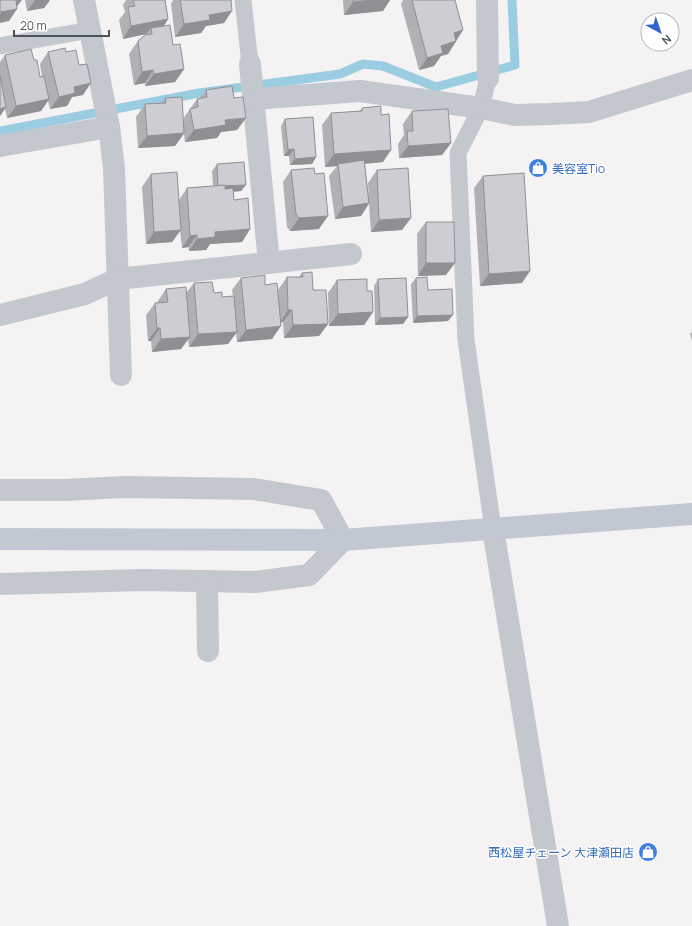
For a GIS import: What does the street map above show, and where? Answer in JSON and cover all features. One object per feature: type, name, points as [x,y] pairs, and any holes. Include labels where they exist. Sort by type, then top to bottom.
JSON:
[{"type":"street","points":[[84,0],[109,126],[114,168],[121,375]]},
{"type":"street","points":[[487,0],[488,78]]},
{"type":"street","points":[[250,64],[268,263]]},
{"type":"street","points":[[253,98],[360,91],[481,108],[515,115],[550,114],[589,112],[692,80]]},
{"type":"street","points":[[0,146],[109,126]]},
{"type":"street","points":[[0,315],[85,294],[117,280],[351,254]]},
{"type":"street","points":[[0,490],[65,490],[124,487],[254,489],[321,500],[343,540]]},
{"type":"street","points":[[0,539],[343,540],[692,514]]},
{"type":"street","points":[[494,529],[558,926]]},
{"type":"street","points":[[0,584],[143,580],[254,582],[309,575],[343,540]]},
{"type":"street","points":[[207,581],[208,651]]},
{"type":"lane","points":[[244,0],[250,64]]},
{"type":"lane","points":[[0,46],[90,30]]},
{"type":"lane","points":[[488,78],[481,108],[458,153],[466,340],[494,529]]},
{"type":"building","points":[[0,0],[16,0],[17,9],[0,12]]},
{"type":"building","points":[[133,0],[165,0],[168,19],[131,26],[128,7],[135,6]]},
{"type":"building","points":[[180,0],[231,0],[232,11],[209,15],[210,20],[184,24]]},
{"type":"building","points":[[353,0],[375,0],[353,2]]},
{"type":"building","points":[[412,0],[455,0],[463,30],[454,33],[456,41],[441,46],[443,53],[427,58]]},
{"type":"building","points":[[170,25],[173,45],[180,44],[184,69],[154,74],[153,70],[142,72],[138,41],[145,35],[152,34],[151,28]]},
{"type":"building","points":[[65,48],[66,52],[76,50],[79,65],[87,64],[91,83],[74,87],[75,93],[59,97],[48,52]]},
{"type":"building","points":[[31,49],[34,60],[37,60],[40,77],[44,76],[49,99],[16,106],[5,55]]},
{"type":"building","points":[[0,75],[6,107],[0,109]]},
{"type":"building","points":[[232,86],[234,98],[243,97],[246,118],[225,120],[226,125],[194,130],[190,109],[198,107],[197,99],[207,97],[206,90]]},
{"type":"building","points":[[182,97],[184,133],[147,136],[145,104],[166,103],[165,98]]},
{"type":"building","points":[[381,106],[381,115],[389,114],[391,150],[334,154],[331,113],[362,111],[362,108]]},
{"type":"building","points":[[448,109],[451,143],[408,146],[407,131],[413,131],[412,111]]},
{"type":"building","points":[[313,117],[316,157],[295,159],[294,149],[288,150],[285,119]]},
{"type":"building","points":[[364,160],[369,203],[343,207],[338,164]]},
{"type":"building","points":[[244,162],[246,185],[218,186],[217,164]]},
{"type":"building","points":[[314,168],[315,174],[324,173],[328,216],[299,218],[296,214],[291,170]]},
{"type":"building","points":[[408,168],[411,218],[379,220],[377,170]]},
{"type":"building","points":[[177,172],[181,230],[154,232],[151,174]]},
{"type":"building","points":[[524,173],[530,271],[489,274],[483,176]]},
{"type":"building","points":[[225,185],[225,189],[233,188],[234,200],[248,198],[250,229],[215,232],[215,237],[197,239],[197,235],[190,236],[187,188]]},
{"type":"building","points":[[426,222],[454,222],[455,263],[426,263]]},
{"type":"building","points":[[312,272],[313,290],[326,290],[328,324],[293,325],[292,310],[288,310],[287,277],[303,277],[302,273]]},
{"type":"building","points":[[265,275],[265,285],[277,283],[281,326],[246,330],[241,278]]},
{"type":"building","points":[[427,277],[428,290],[452,289],[453,315],[417,316],[416,278]]},
{"type":"building","points":[[406,278],[408,317],[380,318],[378,279]]},
{"type":"building","points":[[367,279],[367,291],[372,291],[373,312],[338,314],[337,280]]},
{"type":"building","points":[[212,282],[214,293],[222,292],[222,297],[234,296],[237,332],[198,334],[194,283]]},
{"type":"building","points":[[186,287],[190,337],[161,339],[160,328],[157,328],[155,303],[168,302],[166,289]]},
{"type":"waterway","points":[[0,131],[199,93],[340,74],[363,64],[383,66],[436,87],[515,65],[512,0]]},
{"type":"place","name":"美容室Tio","points":[[538,168]]},
{"type":"place","name":"西松屋チェーン 大津瀬田店","points":[[648,852]]}]
